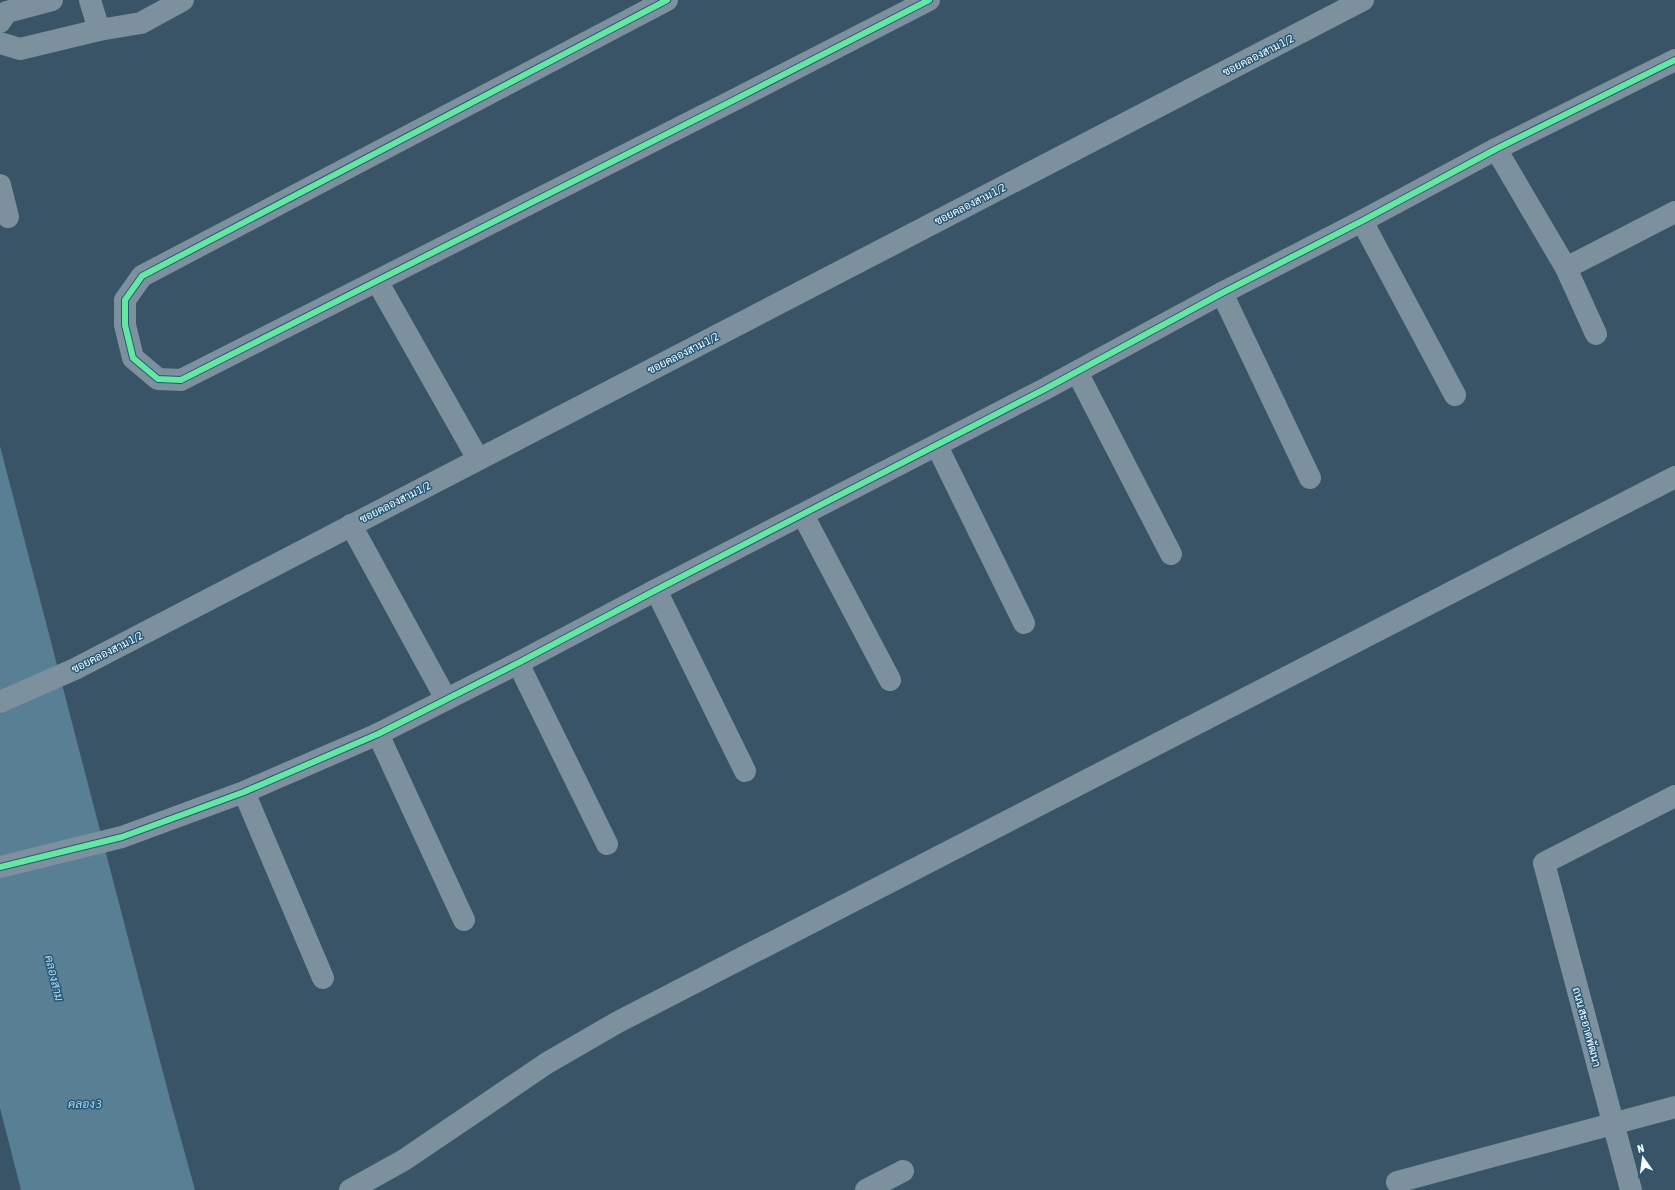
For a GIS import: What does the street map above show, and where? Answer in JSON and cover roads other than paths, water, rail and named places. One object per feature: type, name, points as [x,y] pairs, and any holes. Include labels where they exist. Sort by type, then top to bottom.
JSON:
[{"type":"street","points":[[0,22],[7,12],[52,0]]},
{"type":"street","points":[[90,0],[99,30]]},
{"type":"street","points":[[0,42],[20,49],[99,30],[141,23],[183,0]]},
{"type":"street","points":[[667,0],[142,276],[125,300],[125,325],[133,358],[158,379],[181,380],[929,0]]},
{"type":"street","name":"ซอยคลองสาม 1/2","points":[[0,702],[74,669],[1363,0]]},
{"type":"street","points":[[0,867],[122,837],[244,792],[378,734],[937,446],[1222,293],[1362,221],[1496,148],[1675,60]]},
{"type":"street","points":[[1496,148],[1566,268],[1596,334]]},
{"type":"street","points":[[0,185],[8,217]]},
{"type":"street","points":[[1566,268],[1675,212]]},
{"type":"street","points":[[1362,221],[1455,395]]},
{"type":"street","points":[[377,281],[478,459]]},
{"type":"street","points":[[1222,293],[1310,478]]},
{"type":"street","points":[[1077,372],[1171,554]]},
{"type":"street","points":[[937,446],[1024,623]]},
{"type":"street","points":[[350,1190],[404,1160],[547,1063],[618,1022],[1675,477]]},
{"type":"street","points":[[803,515],[890,680]]},
{"type":"street","points":[[351,525],[446,699]]},
{"type":"street","points":[[656,590],[746,771]]},
{"type":"street","points":[[518,663],[607,844]]},
{"type":"street","points":[[378,734],[464,920]]},
{"type":"street","points":[[244,792],[323,978]]},
{"type":"street","name":"ถนน สะอาดพัฒนา","points":[[1631,1190],[1544,863],[1675,796]]},
{"type":"street","points":[[1397,1182],[1675,1107]]},
{"type":"street","points":[[866,1190],[903,1171]]},
{"type":"water","name":"คลอง 3","points":[[0,446],[195,1190],[21,1190],[0,1108]]},
{"type":"water label","name":"คลองสาม","points":[[54,978]]}]
